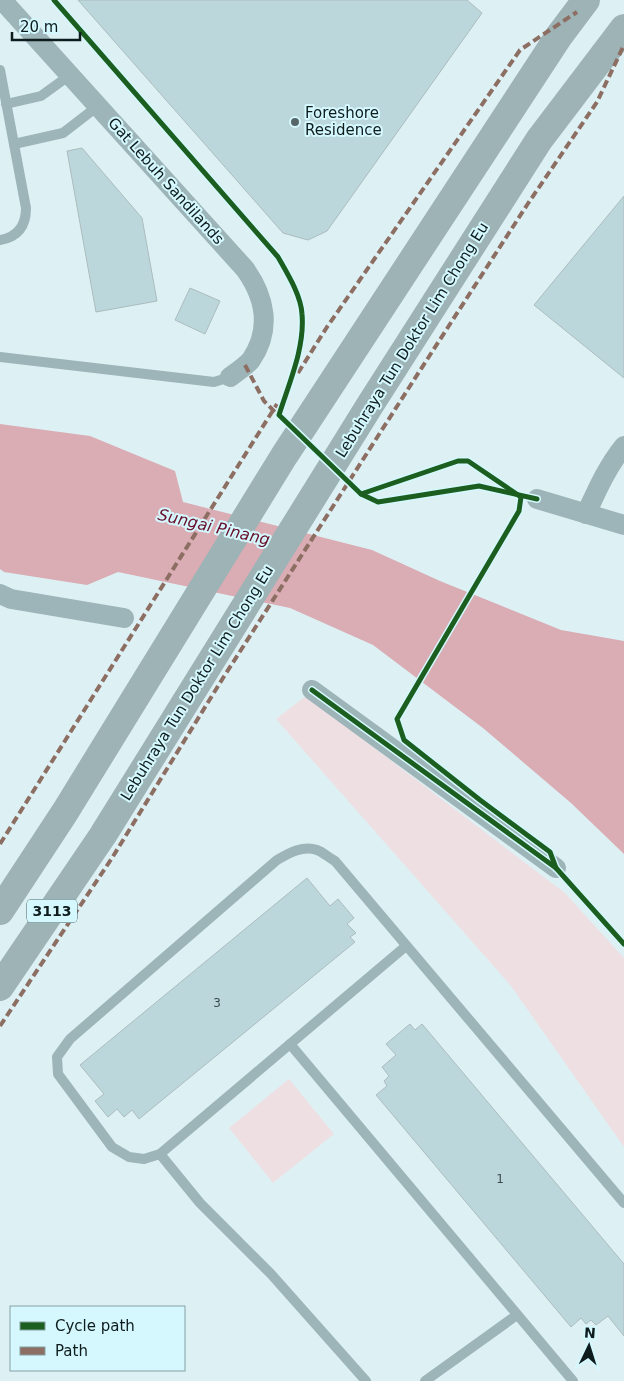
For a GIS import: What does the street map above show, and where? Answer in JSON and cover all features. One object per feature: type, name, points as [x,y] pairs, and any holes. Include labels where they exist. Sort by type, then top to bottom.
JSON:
[{"type":"highway","name":"3113","points":[[0,911],[65,812],[284,456],[582,2]]},
{"type":"highway","name":"Lebuhraya Tun Doktor Lim Chong Eu","points":[[0,987],[103,835],[381,388],[539,140],[624,28]]},
{"type":"street","name":"Gat Lebuh Sandilands","points":[[2,0],[245,268],[255,283],[262,303],[264,319],[262,335],[250,361],[230,377]]},
{"type":"street","points":[[586,514],[607,468],[624,446]]},
{"type":"street","points":[[537,499],[624,525]]},
{"type":"street","points":[[0,594],[11,599],[124,618]]},
{"type":"street","points":[[312,690],[556,868]]},
{"type":"lane","points":[[0,70],[26,208],[26,219],[22,228],[15,235],[0,240]]},
{"type":"lane","points":[[6,104],[41,96],[70,75]]},
{"type":"lane","points":[[14,144],[63,133],[98,106]]},
{"type":"lane","points":[[0,357],[214,382],[230,377]]},
{"type":"lane","points":[[406,946],[160,1154],[144,1159],[129,1157],[112,1147],[58,1074],[57,1057],[70,1040],[277,860],[291,852],[302,849],[316,850],[335,861],[624,1203]]},
{"type":"lane","points":[[290,1044],[573,1381]]},
{"type":"lane","points":[[160,1154],[200,1203],[271,1274],[366,1381]]},
{"type":"lane","points":[[425,1381],[517,1315]]},
{"type":"shaded area","points":[[306,696],[565,893],[624,958],[624,1147],[511,986],[276,719]]},
{"type":"shaded area","points":[[289,1079],[334,1134],[273,1183],[229,1128]]},
{"type":"water","name":"Sungai Pinang","points":[[0,424],[90,436],[175,471],[183,502],[372,550],[440,581],[561,630],[624,641],[624,854],[571,803],[483,728],[373,645],[290,608],[118,572],[87,585],[4,572],[0,569]]},
{"type":"building","name":"Foreshore Residence","points":[[78,0],[467,0],[482,13],[327,231],[308,240],[283,233]]},
{"type":"building","points":[[82,148],[142,218],[157,301],[96,312],[67,151]]},
{"type":"building","points":[[624,196],[624,378],[534,305]]},
{"type":"building","points":[[190,288],[220,301],[205,334],[175,320]]},
{"type":"building","points":[[307,878],[330,906],[338,899],[354,918],[347,924],[356,933],[350,937],[355,942],[139,1119],[132,1110],[124,1117],[117,1109],[108,1117],[95,1101],[104,1094],[80,1065]]},
{"type":"building","points":[[410,1024],[415,1030],[422,1024],[624,1264],[624,1336],[608,1316],[596,1325],[591,1320],[586,1324],[581,1318],[571,1327],[376,1095],[387,1086],[384,1081],[389,1076],[382,1067],[396,1055],[386,1044]]},
{"type":"marked path","points":[[298,373],[327,327],[520,50],[577,12]]},
{"type":"marked path","points":[[0,1026],[112,858],[223,678],[419,372],[527,205],[597,102],[624,45]]},
{"type":"marked path","points":[[245,365],[264,401],[276,413]]},
{"type":"marked path","points":[[0,844],[277,404]]},
{"type":"cycle path","points":[[54,0],[278,257],[289,277],[301,307],[302,327],[299,352],[279,415],[361,494],[378,502],[479,486],[537,499]]},
{"type":"cycle path","points":[[361,494],[458,461],[468,461],[521,497],[519,511],[397,719],[404,740],[550,852],[556,868]]},
{"type":"cycle path","points":[[312,690],[556,868],[624,944]]},
{"type":"place","name":"Foreshore Residence","points":[[295,122]]}]
